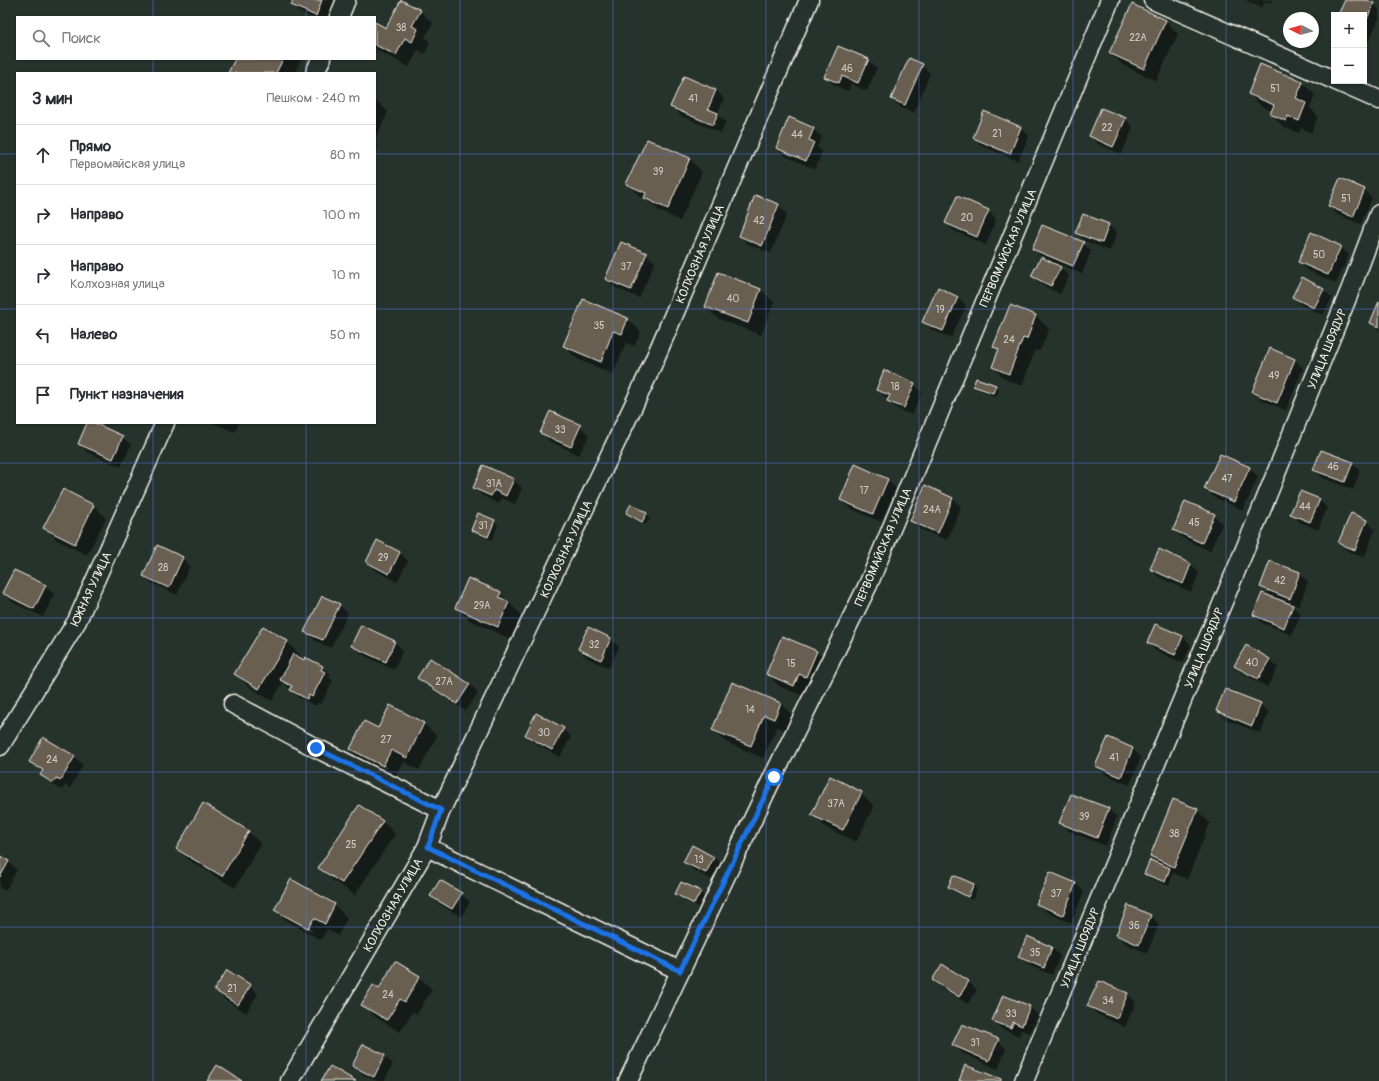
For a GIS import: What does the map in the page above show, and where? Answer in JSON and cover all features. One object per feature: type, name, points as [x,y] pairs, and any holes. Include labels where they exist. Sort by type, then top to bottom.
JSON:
[{"type":"street","points":[[339,16],[346,0]]},
{"type":"street","name":"КОЛХОЗНАЯ УЛИЦА","points":[[290,1081],[428,847],[441,810],[647,377],[809,0]]},
{"type":"street","name":"ПЕРВОМАЙСКАЯ УЛИЦА","points":[[628,1081],[868,585],[1110,0]]},
{"type":"street","points":[[1153,0],[1331,79]]},
{"type":"street","points":[[315,72],[321,60]]},
{"type":"street","points":[[1342,84],[1379,100]]},
{"type":"street","name":"УЛИЦА ШОЯДУР","points":[[1024,1081],[1268,493],[1351,288],[1379,214]]},
{"type":"street","name":"ЮЖНАЯ УЛИЦА","points":[[0,746],[77,621],[165,424]]},
{"type":"street","points":[[233,704],[316,748],[441,810]]},
{"type":"street","points":[[428,847],[680,971]]},
{"type":"building","points":[[293,0],[322,0],[316,16],[291,5]]},
{"type":"building","points":[[401,0],[421,10],[412,26],[418,29],[412,42],[405,38],[396,55],[376,45],[376,23],[386,28]]},
{"type":"building","points":[[1345,0],[1367,0],[1374,3],[1367,19],[1367,12],[1339,12]]},
{"type":"building","points":[[1132,4],[1166,20],[1144,69],[1109,53]]},
{"type":"building","points":[[838,46],[869,59],[858,83],[842,76],[839,83],[824,77]]},
{"type":"building","points":[[909,58],[923,64],[905,105],[891,99]]},
{"type":"building","points":[[234,60],[282,60],[276,72],[228,72]]},
{"type":"building","points":[[1260,64],[1303,82],[1296,98],[1306,103],[1299,121],[1288,116],[1286,121],[1270,114],[1274,105],[1248,94]]},
{"type":"building","points":[[684,76],[716,90],[708,109],[718,113],[713,125],[670,107]]},
{"type":"building","points":[[1101,108],[1126,118],[1113,147],[1089,136]]},
{"type":"building","points":[[984,111],[1021,127],[1010,154],[973,138]]},
{"type":"building","points":[[789,117],[814,128],[809,140],[814,142],[806,161],[776,148]]},
{"type":"building","points":[[647,139],[690,158],[668,209],[644,198],[646,193],[626,184]]},
{"type":"building","points":[[1340,178],[1365,189],[1353,217],[1328,206]]},
{"type":"building","points":[[755,195],[779,204],[762,246],[739,236]]},
{"type":"building","points":[[957,196],[989,210],[977,237],[945,223]]},
{"type":"building","points":[[1083,214],[1109,224],[1102,243],[1075,233]]},
{"type":"building","points":[[1042,225],[1084,242],[1073,266],[1032,249]]},
{"type":"building","points":[[1311,232],[1341,246],[1328,275],[1298,262]]},
{"type":"building","points":[[621,242],[647,253],[631,290],[605,279]]},
{"type":"building","points":[[1041,257],[1061,267],[1051,286],[1031,276]]},
{"type":"building","points":[[718,272],[761,289],[748,323],[705,307]]},
{"type":"building","points":[[1302,277],[1324,289],[1314,308],[1292,297]]},
{"type":"building","points":[[938,287],[958,297],[943,331],[922,322]]},
{"type":"building","points":[[583,299],[628,318],[622,334],[613,331],[601,362],[563,346]]},
{"type":"building","points":[[1379,301],[1379,327],[1370,323]]},
{"type":"building","points":[[1010,305],[1036,315],[1027,339],[1023,338],[1009,374],[992,367],[999,349],[993,347]]},
{"type":"building","points":[[1270,348],[1295,359],[1277,403],[1252,392]]},
{"type":"building","points":[[884,370],[915,383],[904,408],[887,401],[890,395],[876,390]]},
{"type":"building","points":[[976,378],[996,385],[993,393],[973,386]]},
{"type":"building","points":[[550,411],[581,425],[571,447],[540,433]]},
{"type":"building","points":[[87,424],[96,424],[123,436],[113,459],[78,444]]},
{"type":"building","points":[[1321,450],[1353,462],[1345,482],[1313,470]]},
{"type":"building","points":[[1220,454],[1250,467],[1234,502],[1204,489]]},
{"type":"building","points":[[855,464],[888,479],[873,514],[840,500]]},
{"type":"building","points":[[483,465],[514,479],[506,496],[494,490],[491,496],[473,488]]},
{"type":"building","points":[[925,485],[953,498],[938,533],[910,521]]},
{"type":"building","points":[[63,489],[94,505],[75,544],[43,528]]},
{"type":"building","points":[[1300,491],[1320,499],[1310,522],[1290,514]]},
{"type":"building","points":[[1185,501],[1215,514],[1202,543],[1173,530]]},
{"type":"building","points":[[631,504],[647,513],[642,522],[626,513]]},
{"type":"building","points":[[478,513],[495,520],[488,537],[471,530]]},
{"type":"building","points":[[1351,513],[1367,520],[1355,550],[1338,543]]},
{"type":"building","points":[[377,540],[400,552],[389,574],[366,562]]},
{"type":"building","points":[[157,545],[183,557],[169,588],[143,576]]},
{"type":"building","points":[[1159,549],[1191,564],[1183,584],[1150,569]]},
{"type":"building","points":[[1270,561],[1300,572],[1290,599],[1260,587]]},
{"type":"building","points":[[14,570],[46,585],[34,609],[2,593]]},
{"type":"building","points":[[468,578],[501,592],[499,597],[509,602],[498,627],[455,608]]},
{"type":"building","points":[[1262,593],[1293,605],[1284,628],[1253,615]]},
{"type":"building","points":[[322,596],[340,604],[323,640],[304,632]]},
{"type":"building","points":[[1155,624],[1183,636],[1175,655],[1147,643]]},
{"type":"building","points":[[361,625],[395,641],[386,662],[351,646]]},
{"type":"building","points":[[263,626],[288,641],[259,689],[234,674]]},
{"type":"building","points":[[588,627],[611,638],[601,660],[578,649]]},
{"type":"building","points":[[782,636],[817,651],[806,677],[799,674],[794,686],[766,674]]},
{"type":"building","points":[[1246,645],[1270,659],[1258,679],[1234,666]]},
{"type":"building","points":[[293,654],[304,660],[305,657],[323,666],[321,670],[325,672],[312,697],[309,695],[307,699],[290,690],[292,686],[280,680]]},
{"type":"building","points":[[430,658],[470,684],[457,704],[417,678]]},
{"type":"building","points":[[732,682],[781,703],[774,719],[764,715],[751,746],[712,730]]},
{"type":"building","points":[[1225,689],[1261,703],[1252,726],[1216,711]]},
{"type":"building","points":[[390,705],[424,723],[407,758],[391,750],[383,766],[350,749],[364,721],[378,728]]},
{"type":"building","points":[[536,713],[564,728],[552,750],[525,735]]},
{"type":"building","points":[[43,737],[75,756],[61,780],[56,778],[53,783],[40,775],[43,770],[29,762]]},
{"type":"building","points":[[1108,737],[1133,748],[1121,777],[1095,766]]},
{"type":"building","points":[[830,776],[862,792],[843,830],[811,815]]},
{"type":"building","points":[[1071,794],[1109,808],[1097,838],[1059,823]]},
{"type":"building","points":[[1173,799],[1198,809],[1174,867],[1150,856]]},
{"type":"building","points":[[203,803],[249,831],[222,876],[176,849]]},
{"type":"building","points":[[359,805],[383,821],[342,883],[318,868]]},
{"type":"building","points":[[692,845],[714,857],[706,873],[683,862]]},
{"type":"building","points":[[0,856],[9,861],[0,877]]},
{"type":"building","points":[[1150,860],[1170,868],[1165,882],[1144,874]]},
{"type":"building","points":[[1050,872],[1076,883],[1063,915],[1036,904]]},
{"type":"building","points":[[953,875],[974,884],[968,897],[948,887]]},
{"type":"building","points":[[291,879],[335,904],[325,924],[314,918],[308,928],[274,910]]},
{"type":"building","points":[[440,880],[462,893],[452,909],[430,896]]},
{"type":"building","points":[[681,882],[701,891],[694,904],[675,894]]},
{"type":"building","points":[[1128,905],[1151,915],[1139,945],[1116,935]]},
{"type":"building","points":[[1027,936],[1052,947],[1044,968],[1018,957]]},
{"type":"building","points":[[395,961],[420,976],[405,1002],[400,999],[387,1020],[361,1005],[373,985],[379,989]]},
{"type":"building","points":[[942,964],[969,981],[959,997],[932,980]]},
{"type":"building","points":[[227,970],[251,985],[238,1005],[214,990]]},
{"type":"building","points":[[1099,981],[1128,993],[1117,1019],[1087,1006]]},
{"type":"building","points":[[1003,995],[1030,1006],[1022,1026],[1013,1022],[1011,1028],[992,1021]]},
{"type":"building","points":[[962,1024],[999,1039],[989,1061],[952,1045]]},
{"type":"building","points":[[363,1044],[385,1055],[374,1077],[352,1066]]},
{"type":"building","points":[[217,1065],[242,1081],[207,1081]]},
{"type":"building","points":[[965,1065],[1001,1079],[1001,1081],[959,1081]]},
{"type":"building","points":[[330,1066],[356,1081],[321,1081]]},
{"type":"route","points":[[316,748],[441,810],[428,847],[680,971],[774,777]]}]
